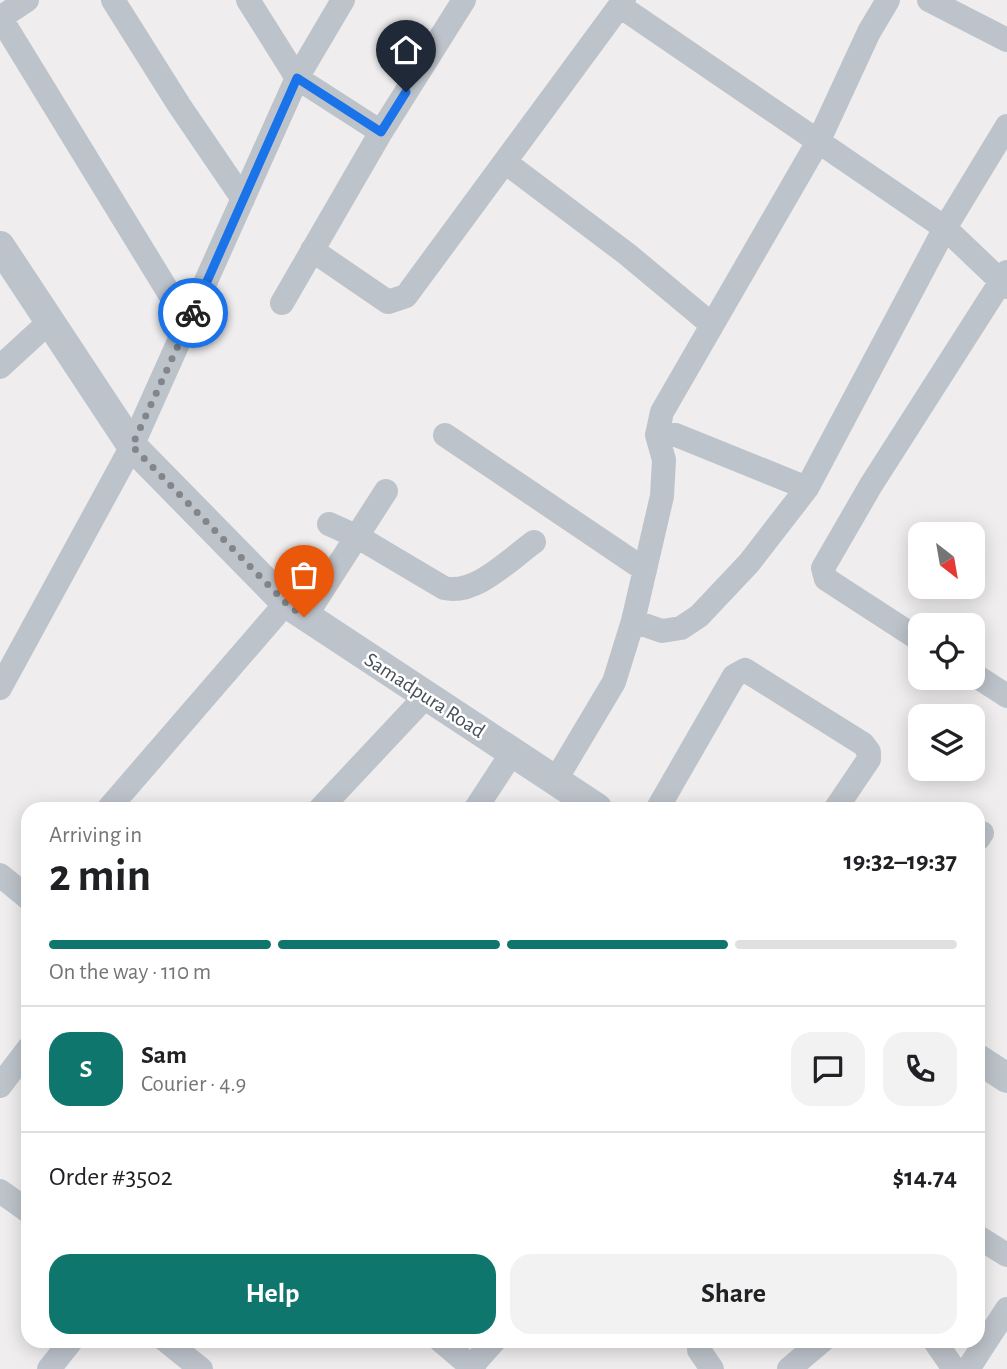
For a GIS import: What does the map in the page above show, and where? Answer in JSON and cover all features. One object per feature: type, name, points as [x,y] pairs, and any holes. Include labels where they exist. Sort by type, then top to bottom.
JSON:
[{"type":"street","points":[[27,0],[0,17],[188,324]]},
{"type":"street","points":[[113,0],[179,106],[243,199]]},
{"type":"street","points":[[248,0],[297,78],[381,132]]},
{"type":"street","points":[[0,688],[132,446],[297,78],[342,0]]},
{"type":"street","points":[[555,780],[614,682],[633,621],[662,496],[664,460],[657,435],[662,412],[819,140],[869,32],[888,0]]},
{"type":"street","points":[[929,0],[1007,40]]},
{"type":"street","points":[[312,250],[388,302],[397,302],[406,296],[622,3],[945,228],[1005,280],[871,485],[822,568],[826,579],[908,632]]},
{"type":"street","points":[[282,303],[453,4]]},
{"type":"street","points":[[633,621],[662,631],[681,628],[699,616],[749,562],[807,488],[945,228],[1007,126]]},
{"type":"street","points":[[505,162],[626,254],[711,324]]},
{"type":"street","name":"Samadpura Road","points":[[0,246],[48,323],[132,446],[295,610],[428,694],[588,802]]},
{"type":"street","points":[[0,367],[48,323]]},
{"type":"street","points":[[446,435],[645,570]]},
{"type":"street","points":[[657,435],[676,435],[807,488]]},
{"type":"street","points":[[115,802],[295,610],[358,537],[386,491]]},
{"type":"street","points":[[329,524],[358,537],[444,588],[455,591],[471,586],[534,541]]},
{"type":"street","points":[[661,802],[734,676],[745,670],[863,744],[869,752],[869,759],[840,802]]},
{"type":"street","points":[[985,682],[1007,696]]},
{"type":"street","points":[[327,802],[428,694]]},
{"type":"street","points":[[480,802],[512,753]]},
{"type":"street","points":[[0,875],[21,892]]},
{"type":"street","points":[[0,1086],[21,1058]]},
{"type":"street","points":[[985,1064],[1007,1078]]},
{"type":"street","points":[[0,1191],[21,1206]]},
{"type":"street","points":[[985,1241],[1007,1255]]},
{"type":"street","points":[[985,1343],[1007,1309]]},
{"type":"street","points":[[49,1369],[66,1348]]},
{"type":"street","points":[[175,1348],[201,1369]]},
{"type":"street","points":[[449,1348],[471,1368],[488,1348]]},
{"type":"street","points":[[699,1348],[712,1369]]},
{"type":"street","points":[[789,1369],[814,1348]]},
{"type":"street","points":[[940,1348],[954,1369]]},
{"type":"street","points":[[968,1369],[982,1348]]},
{"type":"way so far","points":[[193,313],[132,446],[286,603],[304,617]]},
{"type":"route","points":[[193,313],[297,78],[381,132],[406,92]]}]
